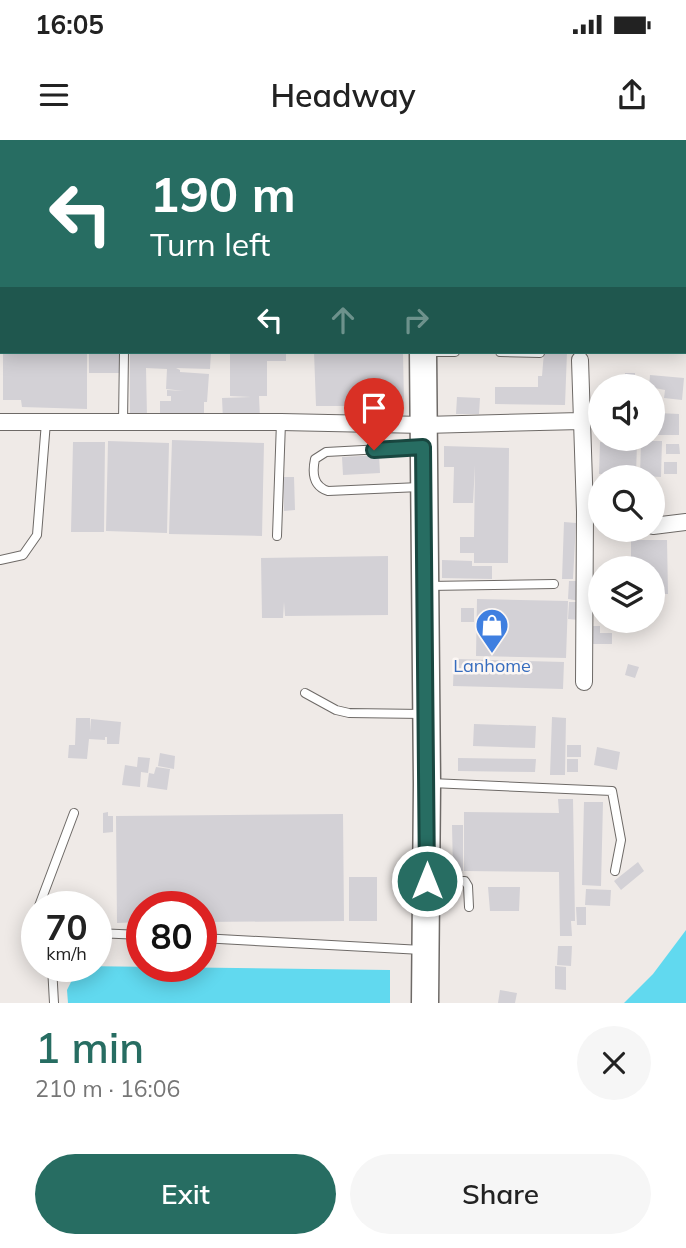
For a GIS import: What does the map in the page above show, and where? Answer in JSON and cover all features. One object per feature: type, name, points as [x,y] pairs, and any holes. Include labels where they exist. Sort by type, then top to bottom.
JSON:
[{"type":"highway","points":[[422,354],[427,783],[425,1003]]},
{"type":"street","points":[[580,360],[581,421],[588,475]]},
{"type":"street","points":[[0,422],[281,422],[423,436],[581,421]]},
{"type":"street","points":[[665,525],[686,522]]},
{"type":"street","points":[[584,682],[592,542]]},
{"type":"lane","points":[[123,421],[124,354]]},
{"type":"lane","points":[[0,560],[23,555],[37,535],[46,422]]},
{"type":"lane","points":[[276,536],[281,422]]},
{"type":"lane","points":[[423,436],[326,452],[315,459],[313,469],[316,483],[328,491],[423,487]]},
{"type":"lane","points":[[425,586],[554,584]]},
{"type":"lane","points":[[305,693],[336,710],[349,713],[426,714]]},
{"type":"lane","points":[[427,783],[612,790],[621,839],[615,871]]},
{"type":"lane","points":[[45,891],[74,813]]},
{"type":"lane","points":[[427,881],[465,881],[468,886],[469,907]]},
{"type":"lane","points":[[217,939],[425,951]]},
{"type":"lane","points":[[53,982],[54,1003]]},
{"type":"water","points":[[686,930],[686,1003],[624,1003],[653,974]]},
{"type":"water","points":[[112,966],[126,967],[126,982],[217,982],[217,968],[390,970],[390,1003],[68,1003],[67,990],[71,982],[112,982]]},
{"type":"building","points":[[3,354],[87,354],[87,409],[22,407],[21,400],[3,400]]},
{"type":"building","points":[[89,354],[121,354],[120,373],[89,373]]},
{"type":"building","points":[[130,354],[211,354],[210,369],[176,368],[180,372],[209,374],[204,419],[160,419],[160,401],[171,401],[167,390],[184,391],[166,389],[167,369],[146,368],[147,417],[130,417]]},
{"type":"building","points":[[230,354],[286,354],[286,361],[267,361],[267,396],[259,396],[260,419],[223,420],[222,398],[251,397],[230,396]]},
{"type":"building","points":[[314,354],[403,354],[404,406],[316,406]]},
{"type":"building","points":[[544,354],[567,354],[565,405],[495,404],[495,387],[538,387],[538,376],[542,376]]},
{"type":"building","points":[[665,376],[684,378],[682,400],[665,398]]},
{"type":"building","points":[[457,397],[480,398],[479,414],[456,414]]},
{"type":"building","points":[[665,413],[679,414],[679,435],[665,435]]},
{"type":"building","points":[[172,440],[264,443],[262,536],[169,534]]},
{"type":"building","points":[[108,441],[169,443],[167,533],[106,531]]},
{"type":"building","points":[[73,442],[105,442],[104,532],[71,532]]},
{"type":"building","points":[[666,444],[679,444],[680,454],[666,454]]},
{"type":"building","points":[[444,446],[509,448],[508,563],[474,563],[474,553],[460,553],[460,537],[474,537],[475,465],[473,503],[453,503],[454,467],[444,467]]},
{"type":"building","points":[[600,451],[637,451],[636,465],[599,465]]},
{"type":"building","points":[[641,451],[662,451],[661,465],[640,465]]},
{"type":"building","points":[[379,455],[380,473],[343,475],[342,457]]},
{"type":"building","points":[[664,462],[677,462],[677,474],[665,474]]},
{"type":"building","points":[[283,477],[294,477],[295,510],[284,511]]},
{"type":"building","points":[[564,522],[576,523],[573,579],[562,579]]},
{"type":"building","points":[[667,540],[668,594],[665,594],[665,556],[631,556],[631,542]]},
{"type":"building","points":[[388,556],[388,615],[285,616],[284,602],[283,618],[262,618],[261,558]]},
{"type":"building","points":[[442,560],[472,561],[472,566],[492,566],[492,579],[442,578]]},
{"type":"building","points":[[569,581],[581,581],[580,601],[568,599]]},
{"type":"building","points":[[477,599],[568,601],[566,658],[476,656]]},
{"type":"building","points":[[569,602],[580,602],[579,620],[568,619]]},
{"type":"building","points":[[461,608],[474,608],[474,622],[461,622]]},
{"type":"building","points":[[590,633],[612,633],[612,644],[591,644]]},
{"type":"building","points":[[454,659],[564,662],[563,689],[453,686]]},
{"type":"building","points":[[628,664],[639,667],[635,678],[625,675]]},
{"type":"building","points":[[552,717],[566,718],[565,775],[550,775]]},
{"type":"building","points":[[76,718],[90,718],[90,732],[91,719],[121,722],[119,744],[107,744],[107,737],[105,740],[89,739],[87,759],[68,758],[69,745],[75,745]]},
{"type":"building","points":[[474,724],[536,726],[535,748],[473,746]]},
{"type":"building","points":[[567,745],[581,745],[581,757],[567,757]]},
{"type":"building","points":[[597,747],[620,752],[617,770],[594,765]]},
{"type":"building","points":[[160,753],[175,756],[174,769],[158,766]]},
{"type":"building","points":[[138,757],[150,758],[148,773],[141,772],[140,787],[122,785],[125,765],[137,767]]},
{"type":"building","points":[[458,758],[536,759],[535,772],[458,771]]},
{"type":"building","points":[[567,759],[578,759],[578,772],[567,772]]},
{"type":"building","points":[[156,767],[170,769],[167,790],[147,787],[149,773],[154,774]]},
{"type":"building","points":[[558,799],[573,799],[575,921],[571,921],[572,936],[560,936],[559,872],[464,871],[464,812],[559,813]]},
{"type":"building","points":[[584,802],[603,802],[601,886],[582,885]]},
{"type":"building","points":[[108,812],[108,816],[113,816],[113,832],[103,833],[103,813]]},
{"type":"building","points":[[343,814],[344,921],[217,922],[217,891],[126,891],[126,923],[117,923],[116,816]]},
{"type":"building","points":[[452,825],[463,825],[463,871],[453,871]]},
{"type":"building","points":[[638,862],[644,871],[621,890],[614,881]]},
{"type":"building","points":[[349,877],[377,877],[377,921],[349,921]]},
{"type":"building","points":[[488,887],[520,887],[519,911],[490,911]]},
{"type":"building","points":[[586,889],[611,890],[610,906],[585,905]]},
{"type":"building","points":[[576,907],[586,907],[586,925],[577,925]]},
{"type":"building","points":[[558,946],[572,946],[571,966],[557,965]]},
{"type":"building","points":[[555,966],[566,967],[566,990],[555,989]]},
{"type":"building","points":[[500,990],[517,993],[515,1003],[498,1003]]},
{"type":"place","name":"Lanhome","points":[[492,655]]},
{"type":"route","points":[[374,450],[423,447],[427,881]]}]
